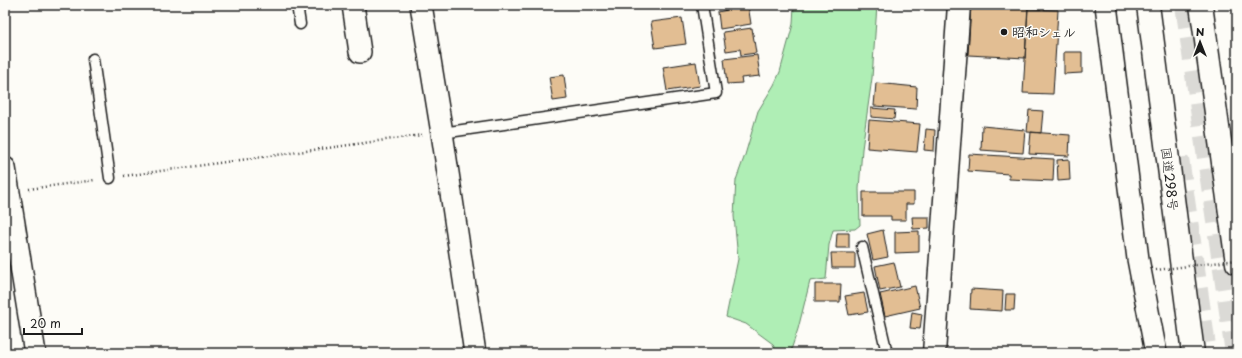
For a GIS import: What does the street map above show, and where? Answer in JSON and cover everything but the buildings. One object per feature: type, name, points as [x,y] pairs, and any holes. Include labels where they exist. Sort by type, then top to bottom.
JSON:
[{"type":"main road","points":[[934,353],[959,5]]},
{"type":"main road","name":"国道298号","points":[[1148,5],[1193,353]]},
{"type":"main road","points":[[1202,5],[1237,263]]},
{"type":"street","points":[[353,5],[360,52]]},
{"type":"street","points":[[421,5],[475,353]]},
{"type":"street","points":[[1106,5],[1138,260],[1156,353]]},
{"type":"street","points":[[5,168],[6,191],[35,353]]},
{"type":"lane","points":[[297,5],[300,24]]},
{"type":"lane","points":[[442,133],[716,93],[702,5]]},
{"type":"lane","points":[[93,59],[110,178]]},
{"type":"lane","points":[[862,247],[887,353]]},
{"type":"path","points":[[6,191],[442,133]]},
{"type":"path","points":[[1156,270],[1237,260]]},
{"type":"green space","points":[[794,5],[877,5],[872,78],[862,149],[859,189],[860,225],[855,229],[833,230],[829,245],[826,279],[810,281],[798,329],[790,353],[776,353],[773,344],[746,324],[726,317],[738,259],[734,216],[736,180],[758,111],[780,72],[793,24]]},
{"type":"tunnel","points":[[1186,5],[1236,353]]},
{"type":"tunnel","points":[[1178,158],[1206,353]]},
{"type":"place","name":"昭和シェル","points":[[1004,32]]}]
